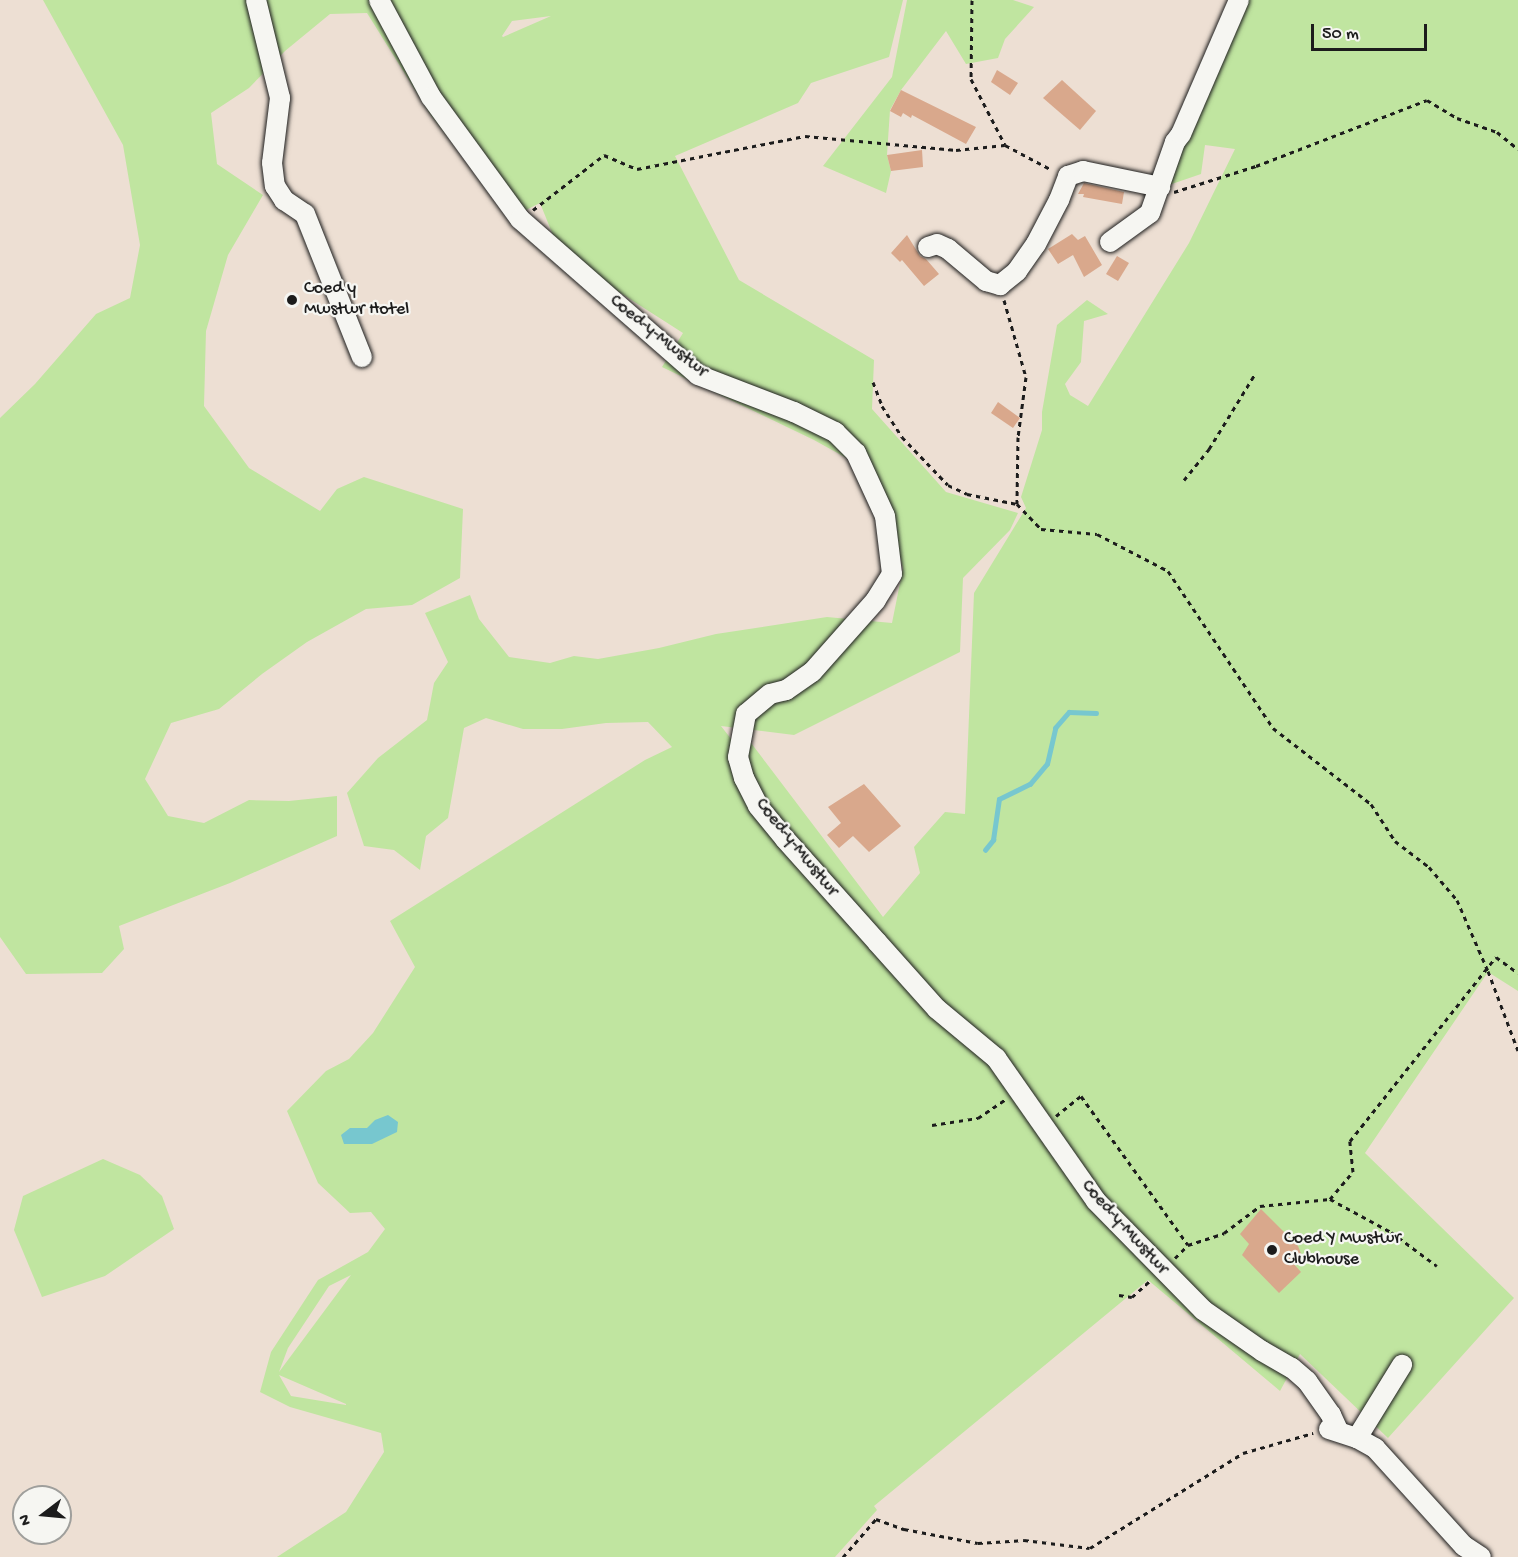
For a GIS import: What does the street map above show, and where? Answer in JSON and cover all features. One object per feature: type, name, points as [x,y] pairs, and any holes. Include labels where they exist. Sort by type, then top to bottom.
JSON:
[{"type":"street","points":[[256,0],[280,98],[272,175],[275,186],[284,200],[305,214],[362,357]]},
{"type":"street","name":"Coed-y-Mwstwr","points":[[379,0],[431,97],[520,219],[698,375],[794,412],[835,432],[856,453],[885,516],[892,574],[876,600],[812,672],[786,690],[770,694],[746,714],[738,757],[744,778],[758,806],[884,951],[937,1009],[996,1058],[1096,1201],[1162,1271],[1203,1310],[1262,1351],[1292,1368],[1307,1381],[1334,1429]]},
{"type":"street","points":[[1110,242],[1150,213],[1175,142],[1181,134],[1239,0]]},
{"type":"street","points":[[928,247],[937,244],[948,249],[986,281],[1000,285],[1017,272],[1036,243],[1059,200],[1068,176],[1083,171],[1158,191]]},
{"type":"street","points":[[1358,1438],[1402,1365]]},
{"type":"street","points":[[1334,1429],[1358,1438],[1375,1448],[1464,1546],[1481,1557]]},
{"type":"path","points":[[972,0],[971,79],[1005,145],[1038,165],[1068,176]]},
{"type":"path","points":[[1158,191],[1161,197],[1256,166],[1427,100],[1457,118],[1497,132],[1518,149]]},
{"type":"path","points":[[520,219],[604,155],[637,169],[805,136],[956,150],[1005,145]]},
{"type":"path","points":[[1000,285],[1026,377],[1018,437],[1017,504]]},
{"type":"path","points":[[1184,480],[1209,449],[1255,374]]},
{"type":"path","points":[[873,382],[882,406],[902,437],[948,485],[967,494],[1017,504],[1041,529],[1097,534],[1168,571],[1273,728],[1371,804],[1395,841],[1429,867],[1457,900],[1487,969],[1518,1051]]},
{"type":"path","points":[[1330,1199],[1353,1172],[1350,1141],[1496,957],[1518,973]]},
{"type":"path","points":[[1119,1295],[1132,1297],[1188,1245],[1224,1233],[1260,1206],[1330,1199],[1391,1232],[1437,1266]]},
{"type":"path","points":[[843,1557],[876,1519],[904,1529],[978,1544],[1024,1540],[1090,1548],[1243,1453],[1334,1429]]},
{"type":"green space","points":[[43,0],[903,0],[889,57],[811,83],[798,103],[675,156],[739,280],[874,360],[872,409],[946,492],[1018,513],[1010,530],[963,578],[960,652],[794,735],[721,726],[735,744],[745,735],[883,917],[920,873],[914,847],[945,812],[965,814],[974,593],[1026,508],[1021,497],[1042,430],[1042,412],[1057,325],[1087,300],[1108,314],[1084,321],[1081,362],[1065,384],[1070,395],[1088,406],[1189,243],[1235,149],[1205,145],[1201,174],[1166,186],[1244,0],[1518,0],[1518,991],[1488,972],[1365,1153],[1514,1298],[1388,1438],[1300,1354],[1280,1391],[1148,1280],[874,1506],[877,1510],[835,1557],[277,1557],[346,1512],[384,1452],[381,1433],[290,1407],[260,1392],[271,1352],[318,1280],[368,1252],[385,1229],[371,1212],[350,1213],[318,1183],[287,1111],[326,1071],[349,1059],[373,1033],[415,967],[390,921],[645,760],[672,747],[648,722],[606,723],[562,729],[523,729],[486,718],[464,728],[448,818],[426,836],[420,870],[394,850],[364,846],[347,793],[378,758],[427,720],[434,683],[448,662],[425,613],[470,595],[479,619],[509,657],[550,663],[574,656],[598,659],[659,648],[716,634],[827,617],[892,623],[903,568],[877,475],[814,440],[662,367],[683,333],[561,255],[540,203],[510,218],[430,114],[367,13],[330,14],[285,51],[249,88],[211,113],[217,164],[263,195],[228,255],[206,331],[204,406],[249,468],[320,511],[337,489],[364,477],[463,509],[460,578],[412,605],[366,609],[307,642],[219,709],[171,723],[145,779],[168,816],[204,823],[249,800],[289,801],[337,796],[337,836],[230,883],[119,926],[124,949],[102,973],[26,974],[0,937],[0,418],[35,384],[96,314],[130,298],[140,245],[123,145]],"holes":[[[551,16],[503,37],[502,36],[512,21]],[[351,1275],[279,1372],[288,1348],[329,1286]],[[279,1375],[346,1405],[291,1396]]]},
{"type":"green space","points":[[907,0],[1013,0],[1034,7],[1005,39],[998,58],[966,64],[946,31],[901,90],[890,110],[887,155],[891,171],[886,193],[823,166],[892,77]]},
{"type":"green space","points":[[103,1159],[140,1175],[162,1196],[174,1229],[105,1276],[42,1297],[14,1230],[23,1196]]},
{"type":"water","points":[[388,1115],[398,1122],[397,1132],[372,1144],[344,1144],[341,1135],[350,1128],[367,1128],[375,1120]]},
{"type":"building","points":[[997,70],[1018,83],[1010,95],[991,82]]},
{"type":"building","points":[[1062,80],[1096,111],[1080,130],[1043,98]]},
{"type":"building","points":[[901,90],[976,127],[966,144],[912,115],[911,118],[903,113],[901,117],[890,111]]},
{"type":"building","points":[[922,150],[923,167],[891,171],[887,155]]},
{"type":"building","points":[[1084,183],[1124,192],[1122,204],[1083,197],[1084,194],[1078,194]]},
{"type":"building","points":[[1072,234],[1078,240],[1085,236],[1102,265],[1084,277],[1073,255],[1058,264],[1048,249]]},
{"type":"building","points":[[907,235],[920,256],[926,259],[939,274],[924,286],[902,260],[900,262],[891,253]]},
{"type":"building","points":[[1117,256],[1129,263],[1118,281],[1106,274]]},
{"type":"building","points":[[998,402],[1020,418],[1013,428],[991,413]]},
{"type":"building","points":[[864,784],[901,826],[869,852],[853,836],[839,848],[827,835],[841,823],[828,807]]},
{"type":"building","name":"Coed Y Mwstwr Clubhouse","points":[[1261,1209],[1298,1246],[1302,1256],[1293,1263],[1301,1272],[1279,1293],[1242,1255],[1249,1244],[1240,1234]]},
{"type":"waterway","points":[[985,850],[993,840],[999,799],[1030,784],[1047,764],[1055,728],[1069,712],[1096,713]]},
{"type":"place","name":"Coed y Mwstwr Hotel","points":[[292,300]]},
{"type":"place","name":"Coed Y Mwstwr Clubhouse","points":[[1272,1250]]}]
